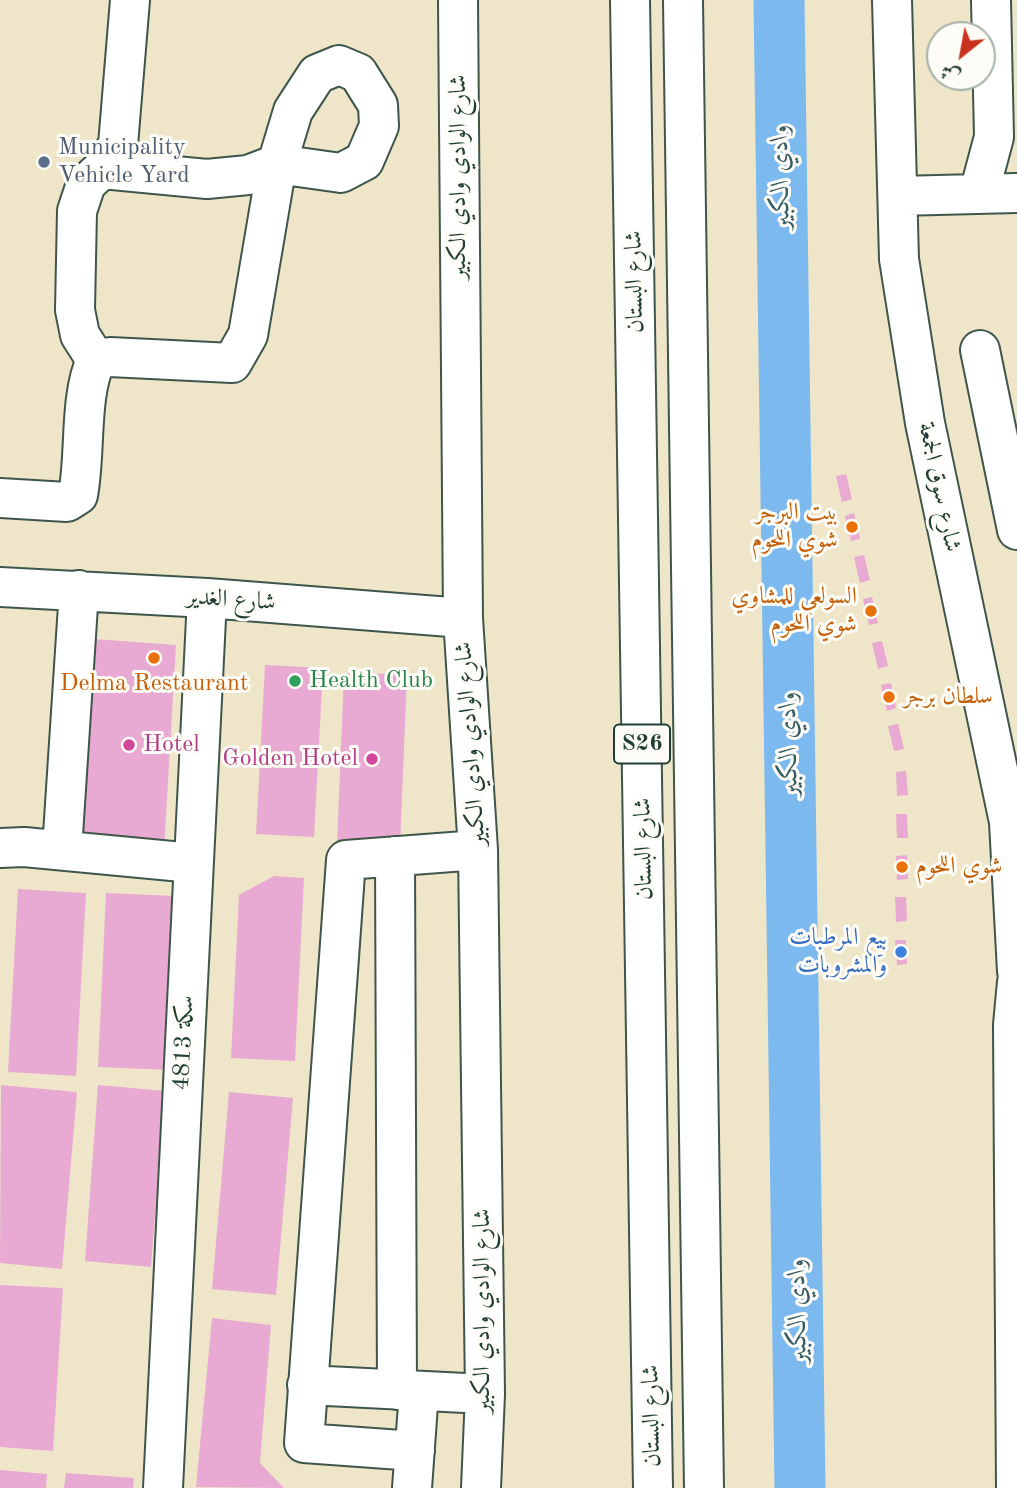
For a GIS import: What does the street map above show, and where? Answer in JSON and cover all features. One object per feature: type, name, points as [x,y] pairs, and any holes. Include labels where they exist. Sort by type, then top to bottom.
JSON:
[{"type":"street","points":[[96,359],[80,335],[75,310],[77,211],[86,184],[102,169],[118,145],[130,0]]},
{"type":"street","name":"شارع الوادي وادي الكبير","points":[[458,0],[463,618],[478,850],[485,1394],[481,1488]]},
{"type":"street","name":"شارع البستان","points":[[630,0],[653,1488]]},
{"type":"street","name":"شارع البستان","points":[[683,0],[704,1488]]},
{"type":"street","name":"شارع سوق الجمعة","points":[[892,0],[899,259],[925,423],[1013,821],[1017,971]]},
{"type":"street","points":[[979,192],[994,137],[991,0]]},
{"type":"street","points":[[96,359],[232,363],[248,335],[277,164],[248,175],[207,179],[102,169]]},
{"type":"street","points":[[898,196],[1017,193]]},
{"type":"street","points":[[980,350],[1017,530]]},
{"type":"street","points":[[0,498],[67,502],[78,495],[88,376],[96,359]]},
{"type":"street","name":"شارع الغدير","points":[[0,587],[207,598],[463,618]]},
{"type":"street","points":[[62,850],[79,590]]},
{"type":"street","name":"سكة 4813","points":[[163,1488],[207,598]]},
{"type":"street","points":[[0,848],[24,847],[193,863]]},
{"type":"street","points":[[395,856],[408,1390],[414,1470],[304,1443],[346,860],[395,856],[478,850]]},
{"type":"street","points":[[1016,1488],[1013,1025],[1017,982]]},
{"type":"street","points":[[307,1385],[485,1394]]},
{"type":"building","points":[[846,474],[852,499],[842,502],[836,476]]},
{"type":"building","name":"بيت البرجر شوي اللحوم","points":[[854,513],[860,539],[851,541],[845,516]]},
{"type":"building","points":[[864,555],[870,580],[860,583],[854,557]]},
{"type":"building","name":"السولعي للمشاوي شوي اللحوم","points":[[872,597],[878,623],[869,625],[863,599]]},
{"type":"building","name":"Hotel","points":[[94,639],[176,645],[164,851],[82,846]]},
{"type":"building","points":[[882,641],[888,666],[878,669],[872,643]]},
{"type":"building","points":[[265,665],[323,668],[314,837],[256,834]]},
{"type":"building","name":"Golden Hotel","points":[[344,673],[407,674],[400,848],[337,844]]},
{"type":"building","name":"سلطان برجر","points":[[891,683],[896,708],[887,711],[881,685]]},
{"type":"building","points":[[898,724],[904,749],[894,751],[888,726]]},
{"type":"building","points":[[906,771],[908,795],[897,796],[896,772]]},
{"type":"building","name":"شوي اللحوم","points":[[896,814],[907,814],[908,838],[897,838]]},
{"type":"building","name":"شوي اللحوم","points":[[907,855],[908,879],[897,880],[896,856]]},
{"type":"building","points":[[274,876],[304,878],[295,1061],[231,1058],[239,895]]},
{"type":"building","points":[[18,889],[86,893],[76,1076],[8,1072]]},
{"type":"building","points":[[106,893],[177,896],[169,1070],[98,1067]]},
{"type":"building","name":"شوي اللحوم","points":[[895,897],[906,897],[907,921],[896,922]]},
{"type":"building","name":"بيع المرطبات والمشروبات","points":[[895,940],[906,940],[907,964],[897,965]]},
{"type":"building","points":[[1,1085],[77,1092],[62,1269],[0,1263]]},
{"type":"building","points":[[98,1085],[165,1091],[151,1267],[85,1261]]},
{"type":"building","points":[[229,1092],[293,1098],[276,1295],[212,1289]]},
{"type":"building","points":[[0,1285],[63,1288],[53,1451],[0,1447]]},
{"type":"building","points":[[212,1318],[271,1325],[260,1463],[284,1488],[196,1487]]},
{"type":"building","points":[[0,1470],[47,1474],[46,1488],[0,1488]]},
{"type":"building","points":[[66,1473],[134,1478],[133,1488],[64,1488]]},
{"type":"waterway","name":"وادي الكبير","points":[[779,0],[800,1488]]},
{"type":"place","name":"Municipality Vehicle Yard","points":[[44,162]]},
{"type":"place","name":"بيت البرجر شوي اللحوم","points":[[852,527]]},
{"type":"place","name":"السولعي للمشاوي شوي اللحوم","points":[[871,611]]},
{"type":"place","name":"Delma Restaurant","points":[[154,658]]},
{"type":"place","name":"Health Club","points":[[295,681]]},
{"type":"place","name":"سلطان برجر","points":[[889,697]]},
{"type":"place","name":"Hotel","points":[[129,745]]},
{"type":"place","name":"Golden Hotel","points":[[372,759]]},
{"type":"place","name":"شوي اللحوم","points":[[902,867]]},
{"type":"place","name":"بيع المرطبات والمشروبات","points":[[901,952]]}]
